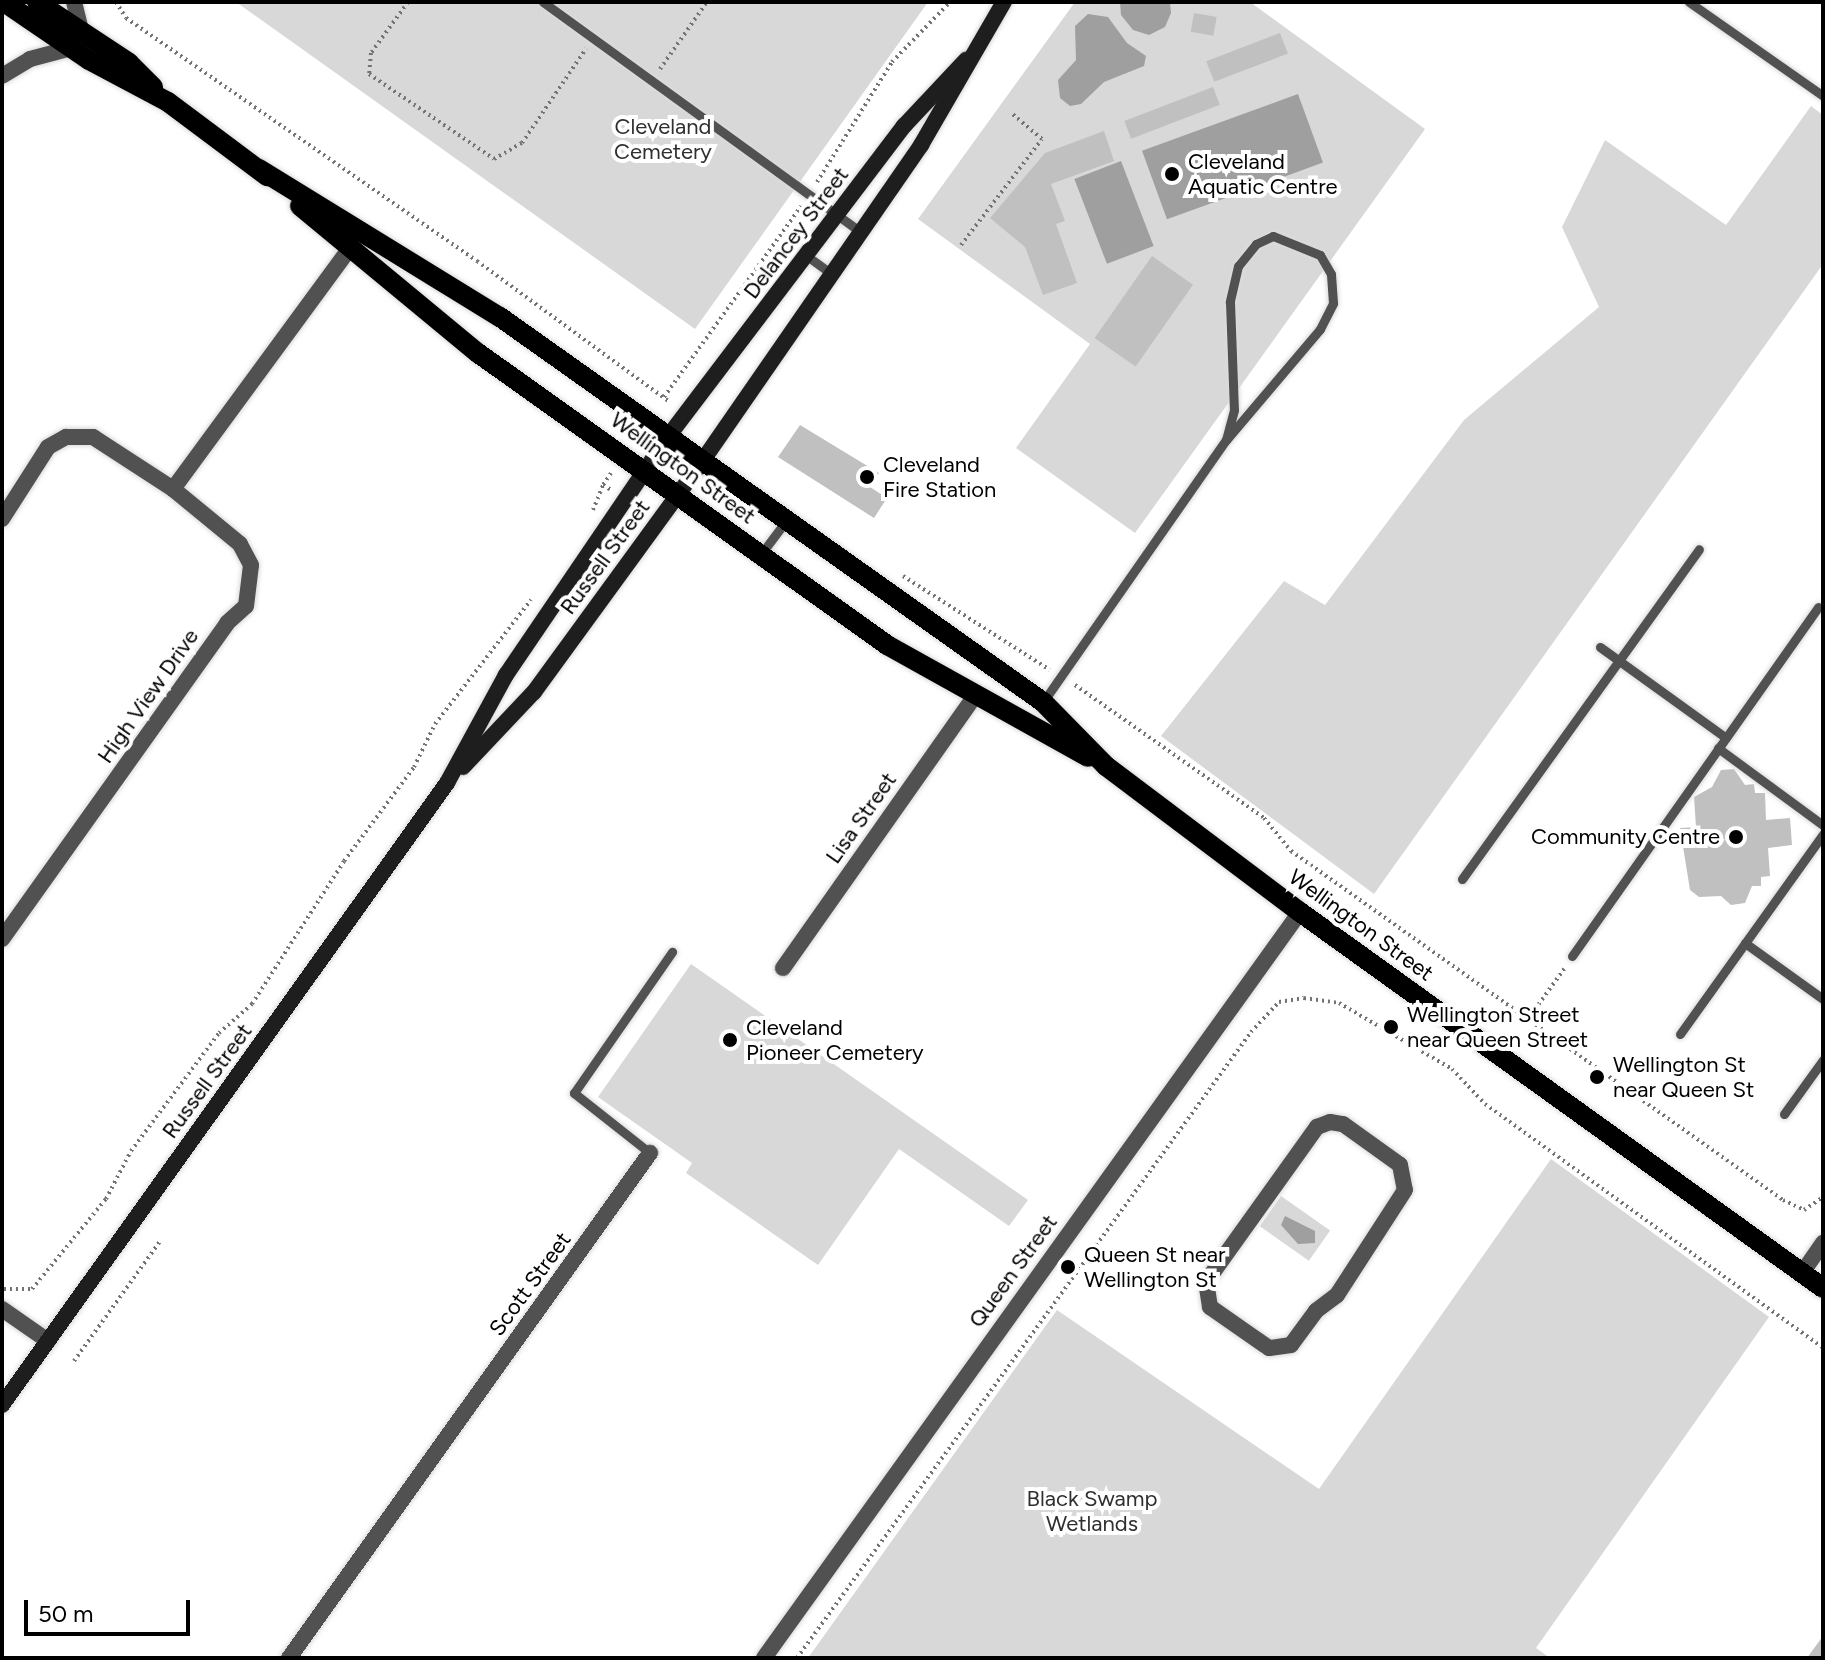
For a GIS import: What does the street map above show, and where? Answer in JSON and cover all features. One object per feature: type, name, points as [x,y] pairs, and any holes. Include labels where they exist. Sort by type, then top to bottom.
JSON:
[{"type":"main road","name":"Wellington Street","points":[[4,2],[37,8],[259,169],[500,317],[701,463],[1043,702],[1106,766]]},
{"type":"main road","name":"Delancey Street","points":[[701,463],[921,145],[966,60],[1004,2]]},
{"type":"main road","name":"Delancey Street","points":[[667,438],[904,126],[966,60]]},
{"type":"main road","name":"Wellington Street","points":[[259,169],[349,249],[478,353],[887,645],[1106,766],[1300,912],[1823,1288]]},
{"type":"main road","name":"Russell Street","points":[[2,1405],[447,783],[506,675],[667,438]]},
{"type":"main road","name":"Russell Street","points":[[447,783],[534,692],[701,463]]},
{"type":"street","points":[[2,76],[30,59],[76,39],[74,2]]},
{"type":"street","points":[[173,489],[349,249]]},
{"type":"street","name":"High View Drive","points":[[2,519],[48,447],[66,437],[93,437],[173,489],[240,544],[251,565],[246,606],[227,623],[2,939]]},
{"type":"street","name":"Lisa Street","points":[[783,968],[976,694]]},
{"type":"street","name":"Queen Street","points":[[764,1658],[1300,912]]},
{"type":"street","points":[[1330,1122],[1343,1124],[1400,1165],[1406,1176],[1405,1190],[1337,1295],[1280,1350],[1210,1307],[1204,1296],[1206,1282],[1261,1204],[1317,1127],[1330,1122]]},
{"type":"street","name":"Scott Street","points":[[289,1658],[650,1153]]},
{"type":"street","points":[[1802,1273],[1823,1243]]},
{"type":"street","points":[[2,1309],[48,1341]]},
{"type":"lane","points":[[543,2],[861,232]]},
{"type":"lane","points":[[1689,2],[1823,96]]},
{"type":"lane","points":[[1043,702],[1226,440],[1320,329],[1333,303],[1331,274],[1320,255],[1273,236],[1256,244],[1238,266],[1230,302],[1234,410],[1226,440]]},
{"type":"lane","points":[[807,256],[832,274]]},
{"type":"lane","points":[[761,554],[785,522]]},
{"type":"lane","points":[[1462,879],[1699,549]]},
{"type":"lane","points":[[1572,956],[1818,607]]},
{"type":"lane","points":[[1600,647],[1726,738]]},
{"type":"lane","points":[[1718,748],[1823,825]]},
{"type":"lane","points":[[1680,1034],[1823,834]]},
{"type":"lane","points":[[1745,943],[1823,999]]},
{"type":"lane","name":"Scott Street","points":[[650,1153],[574,1093],[672,952]]},
{"type":"lane","points":[[1784,1114],[1823,1060]]},
{"type":"path","points":[[116,2],[126,18],[477,261],[663,397]]},
{"type":"path","points":[[408,2],[371,53],[369,74],[494,159],[522,143],[594,37]]},
{"type":"path","points":[[652,80],[707,2]]},
{"type":"path","points":[[961,245],[1042,139],[1010,112]]},
{"type":"path","points":[[587,524],[603,485]]},
{"type":"path","points":[[2,1288],[32,1289],[106,1199],[131,1151],[219,1033],[252,1004],[344,861],[414,767],[435,724],[538,591]]},
{"type":"path","points":[[1062,676],[1264,818],[1291,851],[1792,1207],[1811,1208],[1823,1197]]},
{"type":"path","points":[[1528,1019],[1572,956]]},
{"type":"path","points":[[797,1658],[1251,1032],[1279,1002],[1304,998],[1339,1003],[1452,1069],[1485,1104],[1823,1348]]},
{"type":"path","points":[[74,1361],[161,1240]]},
{"type":"green space","name":"Cleveland Cemetery","points":[[236,2],[928,2],[695,329]]},
{"type":"green space","name":"Cleveland Aquatic Centre","points":[[1075,2],[1250,2],[1425,129],[1135,533],[1016,448],[1090,344],[918,219]]},
{"type":"green space","points":[[1811,106],[1823,115],[1823,264],[1374,894],[1161,736],[1284,581],[1325,605],[1464,420],[1599,307],[1562,227],[1605,140],[1726,225]]},
{"type":"green space","points":[[691,964],[1028,1200],[1009,1226],[899,1149],[818,1265],[686,1173],[692,1163],[598,1097]]},
{"type":"green space","name":"Black Swamp Wetlands","points":[[1551,1159],[1769,1317],[1536,1648],[1550,1658],[808,1658],[1057,1310],[1319,1489]]},
{"type":"green space","points":[[1281,1196],[1330,1230],[1309,1261],[1260,1226]]},
{"type":"shaded area","points":[[1120,2],[1170,2],[1171,13],[1165,27],[1149,35],[1133,30],[1121,15]]},
{"type":"shaded area","points":[[1088,14],[1108,17],[1127,43],[1146,56],[1144,66],[1104,82],[1081,104],[1070,106],[1060,98],[1058,80],[1076,60],[1075,26]]},
{"type":"shaded area","points":[[1298,94],[1323,163],[1167,219],[1142,151]]},
{"type":"shaded area","points":[[1121,161],[1154,246],[1107,264],[1074,179]]},
{"type":"shaded area","points":[[1285,1216],[1315,1231],[1315,1243],[1298,1244],[1281,1225]]},
{"type":"building","points":[[1194,13],[1217,17],[1213,36],[1191,32]]},
{"type":"building","points":[[1280,33],[1288,54],[1214,82],[1206,61]]},
{"type":"building","points":[[1213,87],[1220,105],[1131,139],[1124,121]]},
{"type":"building","points":[[1104,131],[1114,161],[1051,184],[1065,221],[1056,224],[1077,283],[1043,295],[1025,247],[990,218],[1045,153]]},
{"type":"building","points":[[1152,256],[1193,285],[1136,367],[1095,338]]},
{"type":"building","points":[[800,425],[879,473],[870,487],[887,498],[874,518],[778,457]]},
{"type":"building","name":"Community Centre","points":[[1734,769],[1745,785],[1754,784],[1755,793],[1765,793],[1766,820],[1790,818],[1792,845],[1768,848],[1770,876],[1761,877],[1761,886],[1752,886],[1745,903],[1731,905],[1721,896],[1699,897],[1690,890],[1680,828],[1696,827],[1694,797],[1712,787],[1721,770]]},
{"type":"building","points":[[1823,1636],[1823,1658],[1807,1658]]},
{"type":"place","name":"Cleveland Aquatic Centre","points":[[1172,174]]},
{"type":"place","name":"Cleveland Fire Station","points":[[867,477]]},
{"type":"place","name":"Community Centre","points":[[1736,837]]},
{"type":"place","name":"Wellington Street near Queen Street","points":[[1391,1027]]},
{"type":"place","name":"Cleveland Pioneer Cemetery","points":[[730,1040]]},
{"type":"place","name":"Wellington St near Queen St","points":[[1597,1077]]},
{"type":"place","name":"Queen St near Wellington St","points":[[1068,1267]]}]
